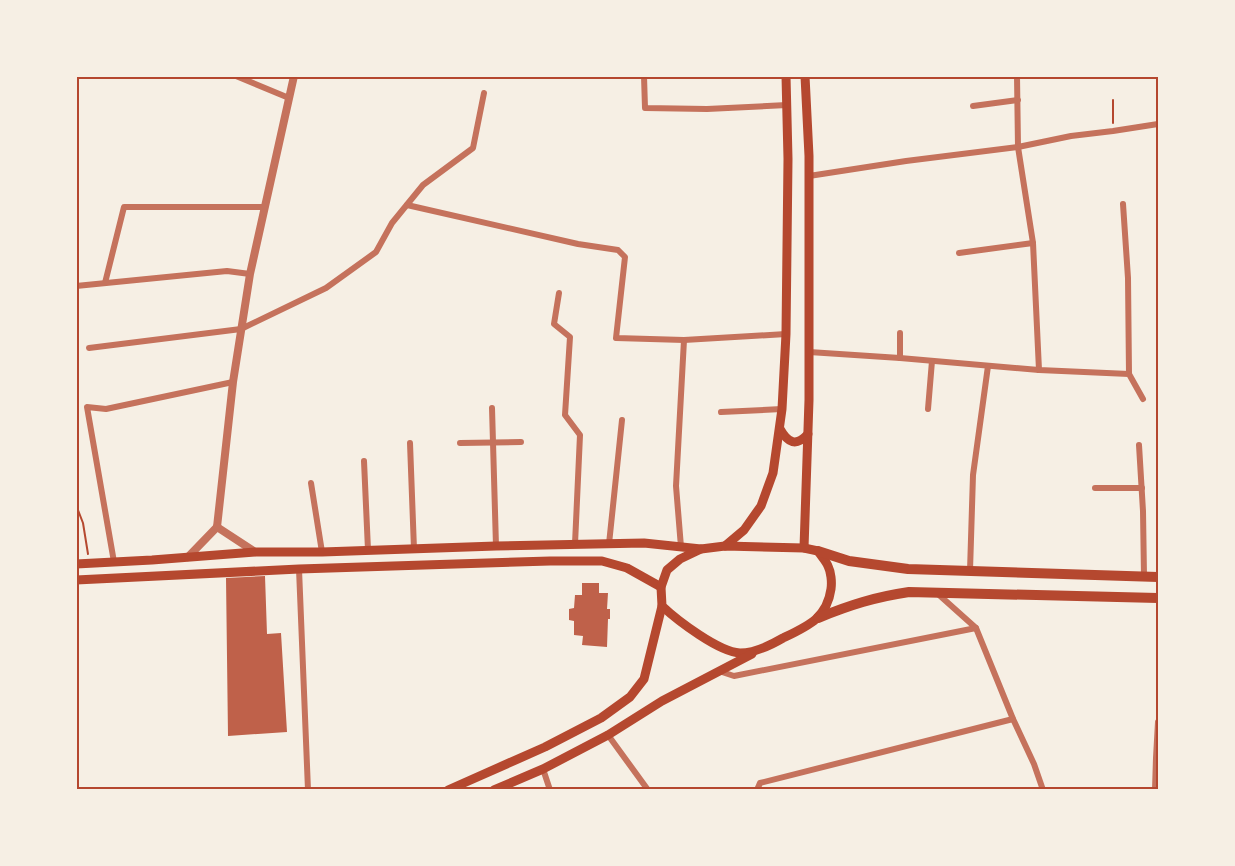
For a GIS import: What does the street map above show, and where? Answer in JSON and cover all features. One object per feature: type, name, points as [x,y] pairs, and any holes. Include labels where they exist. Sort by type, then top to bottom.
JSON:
[{"type":"highway","points":[[818,551],[849,561],[908,569],[1158,577]]},
{"type":"highway","points":[[818,618],[878,597],[909,592],[1158,598]]},
{"type":"main road","points":[[724,546],[744,531],[761,506],[773,473],[780,429],[786,334],[788,159],[786,76]]},
{"type":"main road","points":[[804,548],[809,352],[809,176],[805,76]]},
{"type":"main road","points":[[780,429],[791,442],[802,441],[808,434]]},
{"type":"main road","points":[[76,564],[255,552],[575,544],[644,543],[701,549],[724,546],[804,548],[818,551],[829,567],[832,583],[830,601],[818,618],[801,630],[662,700],[608,735],[543,769],[494,789]]},
{"type":"main road","points":[[447,789],[545,747],[601,718],[630,697],[644,679],[662,606],[661,586],[667,570],[680,559],[701,549]]},
{"type":"main road","points":[[76,580],[299,569],[602,561],[627,568],[661,586]]},
{"type":"main road","points":[[662,606],[675,618],[722,648],[740,653],[763,648]]},
{"type":"street","points":[[236,76],[289,98]]},
{"type":"street","points":[[188,557],[217,527],[232,382],[250,274],[294,76]]},
{"type":"street","points":[[644,76],[645,108],[707,109],[787,105]]},
{"type":"street","points":[[1017,76],[1018,147],[1033,243],[1039,370]]},
{"type":"street","points":[[89,348],[241,329],[326,288],[376,252],[392,223],[423,185],[472,148],[484,93]]},
{"type":"street","points":[[974,106],[1018,100]]},
{"type":"street","points":[[809,176],[1018,147],[1071,136],[1158,124]]},
{"type":"street","points":[[1123,204],[1128,278],[1129,374],[1143,399]]},
{"type":"street","points":[[407,205],[578,244],[618,250],[625,257],[616,339],[684,340],[786,334]]},
{"type":"street","points":[[105,283],[124,207],[265,207]]},
{"type":"street","points":[[959,253],[1033,243]]},
{"type":"street","points":[[76,286],[227,271],[250,274]]},
{"type":"street","points":[[559,293],[554,324],[570,337],[565,415],[580,435],[575,544]]},
{"type":"street","points":[[900,333],[900,358]]},
{"type":"street","points":[[681,547],[676,486],[684,340]]},
{"type":"street","points":[[809,352],[1039,370],[1129,374]]},
{"type":"street","points":[[928,409],[932,361]]},
{"type":"street","points":[[970,572],[973,475],[988,366]]},
{"type":"street","points":[[114,562],[87,407],[106,409],[232,382]]},
{"type":"street","points":[[492,408],[496,546]]},
{"type":"street","points":[[721,412],[782,409]]},
{"type":"street","points":[[609,544],[622,420]]},
{"type":"street","points":[[460,443],[521,442]]},
{"type":"street","points":[[410,443],[414,549]]},
{"type":"street","points":[[1138,446],[1142,488],[1144,576]]},
{"type":"street","points":[[364,461],[368,550]]},
{"type":"street","points":[[311,483],[322,552]]},
{"type":"street","points":[[1095,488],[1142,488]]},
{"type":"street","points":[[217,527],[255,552]]},
{"type":"street","points":[[299,569],[308,789]]},
{"type":"street","points":[[935,592],[976,628],[1043,789]]},
{"type":"street","points":[[719,671],[734,676],[976,628]]},
{"type":"street","points":[[757,789],[759,783],[1013,720]]},
{"type":"street","points":[[1155,789],[1158,722]]},
{"type":"street","points":[[608,735],[648,789]]},
{"type":"street","points":[[543,769],[550,789]]},
{"type":"path","points":[[1113,100],[1113,131]]},
{"type":"path","points":[[76,505],[82,523],[89,563]]},
{"type":"building","points":[[265,576],[267,634],[281,633],[287,732],[228,736],[226,578]]},
{"type":"building","points":[[582,583],[599,583],[599,593],[608,593],[607,609],[610,609],[610,619],[608,619],[607,647],[582,645],[583,636],[574,635],[574,621],[569,620],[569,609],[574,608],[575,595],[582,595]]}]
